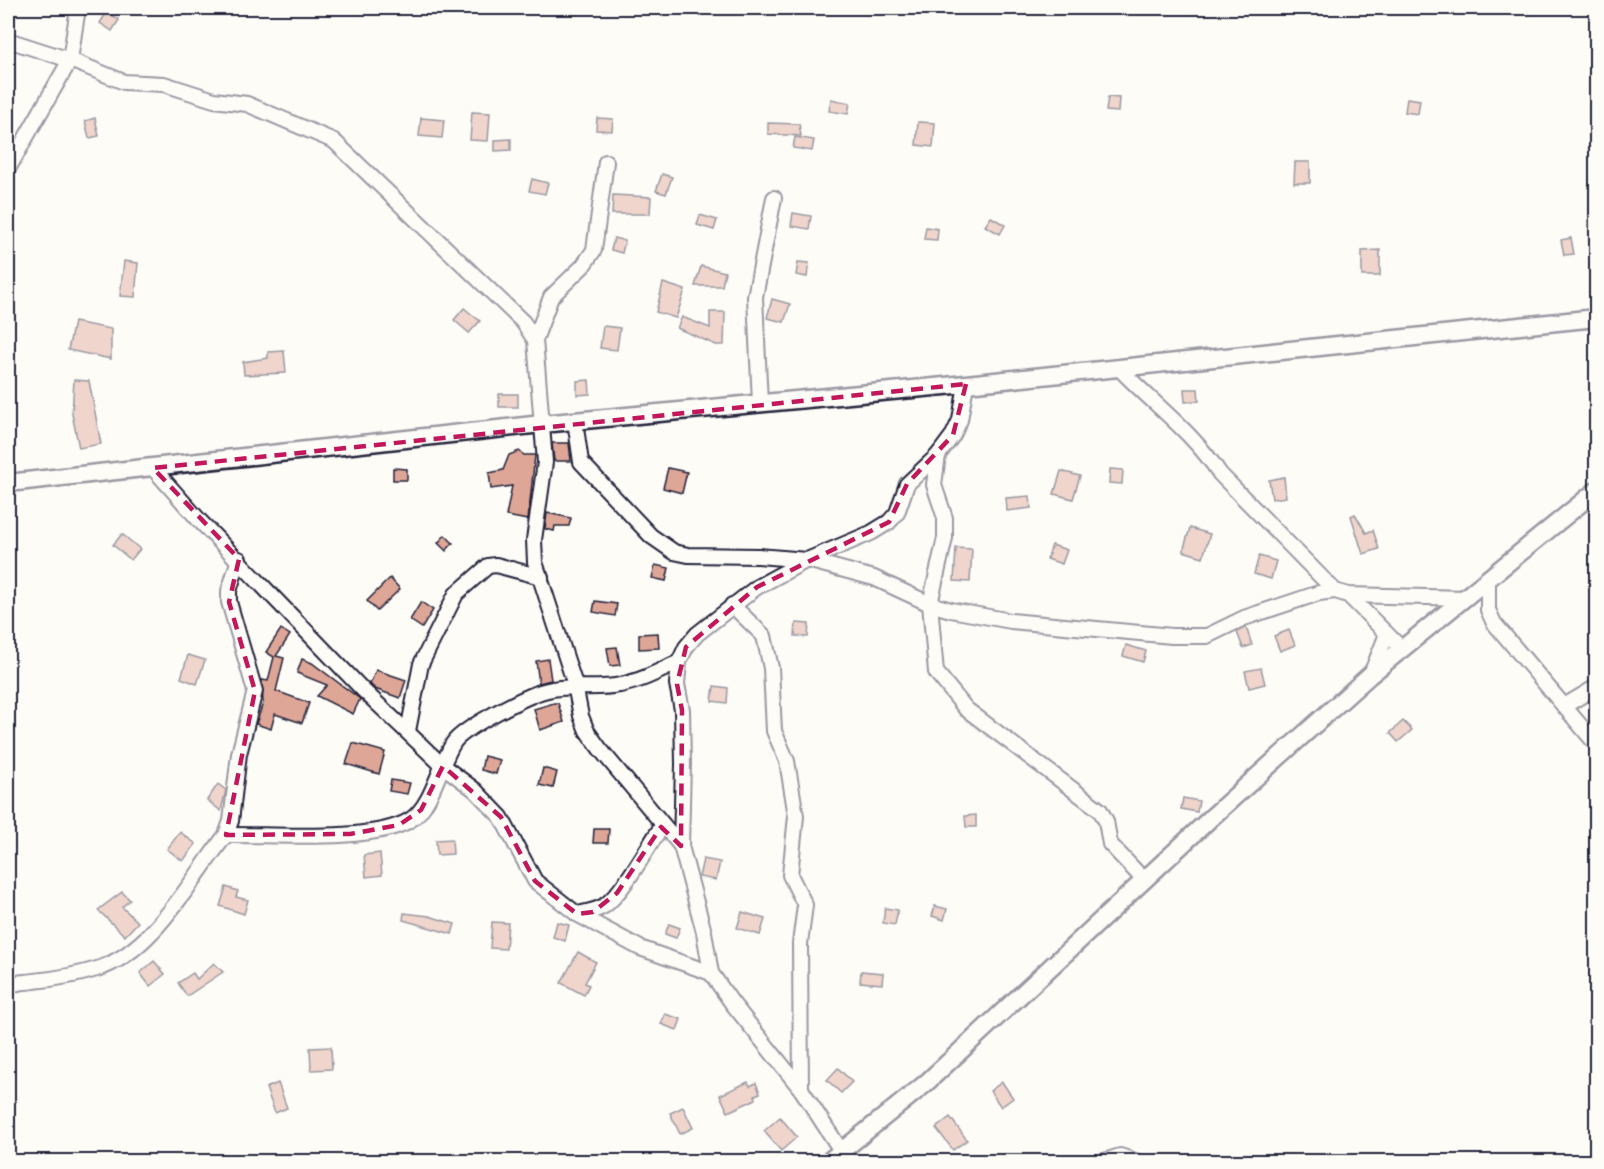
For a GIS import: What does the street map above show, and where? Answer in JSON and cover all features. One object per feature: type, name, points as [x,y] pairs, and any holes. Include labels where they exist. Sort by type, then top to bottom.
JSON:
[{"type":"street","points":[[8,168],[70,60],[78,8]]},
{"type":"street","points":[[8,40],[70,60],[124,82],[164,84],[214,100],[247,104],[334,141],[523,322],[535,340]]},
{"type":"street","points":[[606,162],[594,250],[583,266],[551,297],[535,340],[545,462],[534,540],[536,562],[575,685],[587,731],[662,826],[681,846]]},
{"type":"street","points":[[760,403],[755,297],[774,198]]},
{"type":"street","points":[[8,483],[542,424],[966,384],[1596,318]]},
{"type":"street","points":[[1119,368],[1178,425],[1211,460],[1220,474],[1401,648]]},
{"type":"street","points":[[966,384],[960,420],[938,455],[907,484],[897,513],[889,522],[871,533],[807,560],[757,587],[698,633],[686,647],[679,662],[677,684],[682,710],[683,764],[681,846],[704,932],[711,973],[801,1089],[834,1155],[925,1084],[1144,880],[1401,648],[1488,582],[1596,491]]},
{"type":"street","points":[[575,421],[581,462],[651,536],[674,552],[688,555],[758,556],[807,560],[874,578],[930,604],[1011,621],[1172,636],[1207,636],[1244,618],[1319,593],[1466,598]]},
{"type":"street","points":[[938,455],[934,485],[944,508],[945,538],[930,604],[936,672],[953,696],[966,709],[1100,810],[1106,821],[1110,844],[1144,880]]},
{"type":"street","points":[[153,468],[363,690],[443,766],[475,790],[501,818],[535,881],[577,914],[640,948],[711,973]]},
{"type":"street","points":[[8,987],[16,982],[31,982],[99,969],[130,950],[159,927],[226,835],[231,821],[239,754],[255,691],[229,602],[229,591],[239,559]]},
{"type":"street","points":[[408,731],[421,664],[456,594],[488,566],[496,565],[540,577]]},
{"type":"street","points":[[1488,582],[1488,610],[1494,622],[1566,705],[1596,744]]},
{"type":"street","points":[[732,605],[764,636],[771,668],[774,731],[787,761],[796,816],[790,875],[792,885],[805,905],[800,944],[801,1089]]},
{"type":"street","points":[[1371,675],[1386,634]]},
{"type":"street","points":[[226,835],[350,834],[399,825],[412,819],[421,810],[453,743],[462,733],[537,693],[575,685],[598,688],[620,685],[640,680],[679,662]]},
{"type":"street","points":[[1566,705],[1596,687]]},
{"type":"street","points":[[577,914],[593,912],[605,905],[617,893],[662,826]]},
{"type":"street","points":[[1101,1161],[1120,1156],[1138,1161]]},
{"type":"highlighted area","points":[[966,384],[953,435],[907,484],[889,522],[757,587],[686,647],[677,684],[682,710],[681,846],[661,827],[617,893],[593,912],[577,914],[535,881],[501,817],[443,766],[421,810],[399,825],[350,834],[226,835],[255,691],[229,602],[239,559],[153,468]]},
{"type":"building","points":[[107,12],[119,20],[112,31],[100,23]]},
{"type":"building","points":[[1108,97],[1119,98],[1118,112],[1106,111]]},
{"type":"building","points":[[1407,98],[1420,100],[1418,114],[1405,112]]},
{"type":"building","points":[[831,99],[850,103],[848,114],[829,111]]},
{"type":"building","points":[[472,112],[490,113],[488,141],[470,140]]},
{"type":"building","points":[[95,118],[99,136],[89,138],[85,121]]},
{"type":"building","points":[[421,118],[444,120],[442,138],[419,136]]},
{"type":"building","points":[[597,118],[613,119],[612,131],[596,130]]},
{"type":"building","points":[[918,122],[935,123],[933,147],[916,145]]},
{"type":"building","points":[[768,123],[799,124],[801,136],[768,134]]},
{"type":"building","points":[[795,137],[814,140],[812,151],[793,148]]},
{"type":"building","points":[[511,139],[511,150],[495,151],[495,140]]},
{"type":"building","points":[[1295,162],[1310,162],[1310,183],[1294,183]]},
{"type":"building","points":[[662,174],[672,177],[666,194],[656,191]]},
{"type":"building","points":[[532,179],[548,183],[545,194],[529,191]]},
{"type":"building","points":[[613,195],[651,197],[650,214],[612,214]]},
{"type":"building","points":[[793,213],[811,216],[809,229],[791,226]]},
{"type":"building","points":[[700,215],[717,220],[714,230],[697,225]]},
{"type":"building","points":[[991,217],[1005,225],[1000,234],[985,226]]},
{"type":"building","points":[[926,227],[938,229],[937,240],[924,239]]},
{"type":"building","points":[[614,238],[625,241],[622,253],[611,250]]},
{"type":"building","points":[[1571,238],[1574,254],[1564,255],[1561,240]]},
{"type":"building","points":[[1380,250],[1380,276],[1362,276],[1362,251]]},
{"type":"building","points":[[124,261],[138,263],[135,297],[120,296]]},
{"type":"building","points":[[798,262],[809,263],[807,277],[796,275]]},
{"type":"building","points":[[701,266],[725,272],[722,286],[695,286]]},
{"type":"building","points":[[663,283],[685,290],[676,318],[656,312]]},
{"type":"building","points":[[772,299],[790,304],[784,322],[767,318]]},
{"type":"building","points":[[464,308],[480,321],[469,333],[454,320]]},
{"type":"building","points":[[710,312],[725,312],[724,345],[716,345],[677,328],[682,317],[710,328]]},
{"type":"building","points":[[74,322],[111,329],[111,359],[68,350]]},
{"type":"building","points":[[603,326],[620,328],[617,350],[600,348]]},
{"type":"building","points":[[284,351],[286,373],[244,375],[243,362],[268,358],[268,352]]},
{"type":"building","points":[[74,380],[89,381],[101,444],[79,448],[72,414]]},
{"type":"building","points":[[589,380],[590,394],[577,395],[577,381]]},
{"type":"building","points":[[1184,389],[1198,389],[1199,401],[1185,402]]},
{"type":"building","points":[[499,394],[518,394],[518,407],[499,407]]},
{"type":"building","points":[[552,443],[569,443],[571,461],[554,461]]},
{"type":"building","points":[[519,451],[524,455],[535,455],[528,520],[506,516],[512,486],[491,489],[489,473],[503,470],[509,455]]},
{"type":"building","points":[[393,468],[407,469],[407,480],[393,480]]},
{"type":"building","points":[[668,468],[687,472],[682,493],[663,488]]},
{"type":"building","points":[[1110,469],[1123,470],[1122,484],[1109,483]]},
{"type":"building","points":[[1061,471],[1080,476],[1073,499],[1054,494]]},
{"type":"building","points":[[1284,477],[1286,497],[1272,499],[1269,480]]},
{"type":"building","points":[[1030,496],[1031,508],[1007,511],[1006,498]]},
{"type":"building","points":[[547,513],[571,518],[569,526],[555,526],[554,531],[545,529]]},
{"type":"building","points":[[1355,514],[1366,533],[1373,530],[1379,549],[1363,554],[1351,516]]},
{"type":"building","points":[[1190,528],[1210,534],[1203,557],[1183,551]]},
{"type":"building","points":[[122,534],[140,549],[131,560],[113,545]]},
{"type":"building","points":[[445,535],[453,543],[446,551],[438,543]]},
{"type":"building","points":[[1052,545],[1067,550],[1062,564],[1047,559]]},
{"type":"building","points":[[956,548],[972,549],[970,582],[954,581]]},
{"type":"building","points":[[1259,556],[1276,561],[1271,579],[1254,574]]},
{"type":"building","points":[[655,565],[669,568],[666,581],[652,578]]},
{"type":"building","points":[[390,578],[400,589],[377,611],[367,601]]},
{"type":"building","points":[[595,601],[617,604],[615,616],[593,612]]},
{"type":"building","points":[[421,602],[433,610],[422,628],[410,620]]},
{"type":"building","points":[[796,623],[809,624],[808,637],[795,636]]},
{"type":"building","points":[[1246,627],[1252,645],[1243,648],[1237,632]]},
{"type":"building","points":[[281,629],[290,635],[276,656],[284,658],[276,691],[309,703],[302,723],[275,714],[271,729],[256,724],[263,703],[262,680],[268,681],[274,657],[266,652]]},
{"type":"building","points":[[1289,630],[1295,645],[1280,651],[1274,636]]},
{"type":"building","points":[[658,633],[659,648],[639,649],[639,634]]},
{"type":"building","points":[[1126,645],[1146,651],[1143,662],[1123,656]]},
{"type":"building","points":[[617,647],[620,665],[610,666],[607,648]]},
{"type":"building","points":[[188,655],[205,660],[197,684],[181,678]]},
{"type":"building","points":[[302,659],[312,663],[360,699],[353,714],[317,696],[327,685],[297,673]]},
{"type":"building","points":[[548,659],[551,680],[539,683],[536,661]]},
{"type":"building","points":[[1261,668],[1265,684],[1249,688],[1245,671]]},
{"type":"building","points":[[376,670],[406,680],[400,698],[375,689],[370,684]]},
{"type":"building","points":[[714,686],[728,688],[727,703],[712,701]]},
{"type":"building","points":[[558,703],[564,722],[540,730],[534,709]]},
{"type":"building","points":[[1403,721],[1412,730],[1398,742],[1390,733]]},
{"type":"building","points":[[353,743],[385,752],[379,774],[346,764]]},
{"type":"building","points":[[484,756],[500,760],[496,774],[481,770]]},
{"type":"building","points":[[543,768],[557,772],[553,788],[539,785]]},
{"type":"building","points":[[391,780],[410,783],[407,794],[389,791]]},
{"type":"building","points":[[218,784],[226,790],[221,811],[207,800]]},
{"type":"building","points":[[1183,798],[1199,801],[1197,812],[1181,809]]},
{"type":"building","points":[[976,815],[976,827],[966,827],[965,816]]},
{"type":"building","points":[[594,829],[609,829],[608,843],[593,843]]},
{"type":"building","points":[[180,832],[196,844],[183,861],[167,849]]},
{"type":"building","points":[[452,839],[453,854],[437,855],[436,840]]},
{"type":"building","points":[[380,853],[382,875],[366,877],[364,855]]},
{"type":"building","points":[[703,859],[720,862],[716,880],[699,877]]},
{"type":"building","points":[[226,887],[238,891],[236,897],[248,900],[244,914],[220,906]]},
{"type":"building","points":[[122,892],[130,900],[122,907],[138,922],[125,936],[98,910]]},
{"type":"building","points":[[935,906],[947,909],[944,920],[932,916]]},
{"type":"building","points":[[885,908],[898,910],[895,925],[883,923]]},
{"type":"building","points":[[742,912],[765,919],[760,935],[737,928]]},
{"type":"building","points":[[404,913],[429,916],[455,924],[452,934],[403,920]]},
{"type":"building","points":[[492,922],[508,923],[506,949],[490,948]]},
{"type":"building","points":[[557,922],[569,925],[565,941],[553,937]]},
{"type":"building","points":[[669,924],[680,928],[676,938],[665,934]]},
{"type":"building","points":[[578,952],[596,962],[585,983],[589,985],[584,995],[561,983]]},
{"type":"building","points":[[154,961],[165,974],[150,986],[140,973]]},
{"type":"building","points":[[214,963],[223,972],[187,996],[178,983],[193,973],[197,979]]},
{"type":"building","points":[[861,971],[883,973],[882,984],[860,982]]},
{"type":"building","points":[[665,1014],[681,1019],[677,1030],[661,1024]]},
{"type":"building","points":[[331,1047],[332,1069],[311,1070],[310,1048]]},
{"type":"building","points":[[838,1068],[852,1082],[841,1093],[827,1080]]},
{"type":"building","points":[[748,1082],[750,1086],[756,1083],[760,1093],[755,1095],[756,1099],[728,1112],[720,1095]]},
{"type":"building","points":[[1002,1082],[1013,1098],[1001,1107],[990,1091]]},
{"type":"building","points":[[278,1083],[287,1108],[275,1113],[266,1088]]},
{"type":"building","points":[[683,1107],[693,1128],[680,1134],[670,1113]]},
{"type":"building","points":[[780,1117],[797,1137],[781,1151],[764,1131]]},
{"type":"building","points":[[950,1117],[967,1140],[953,1150],[936,1128]]}]
